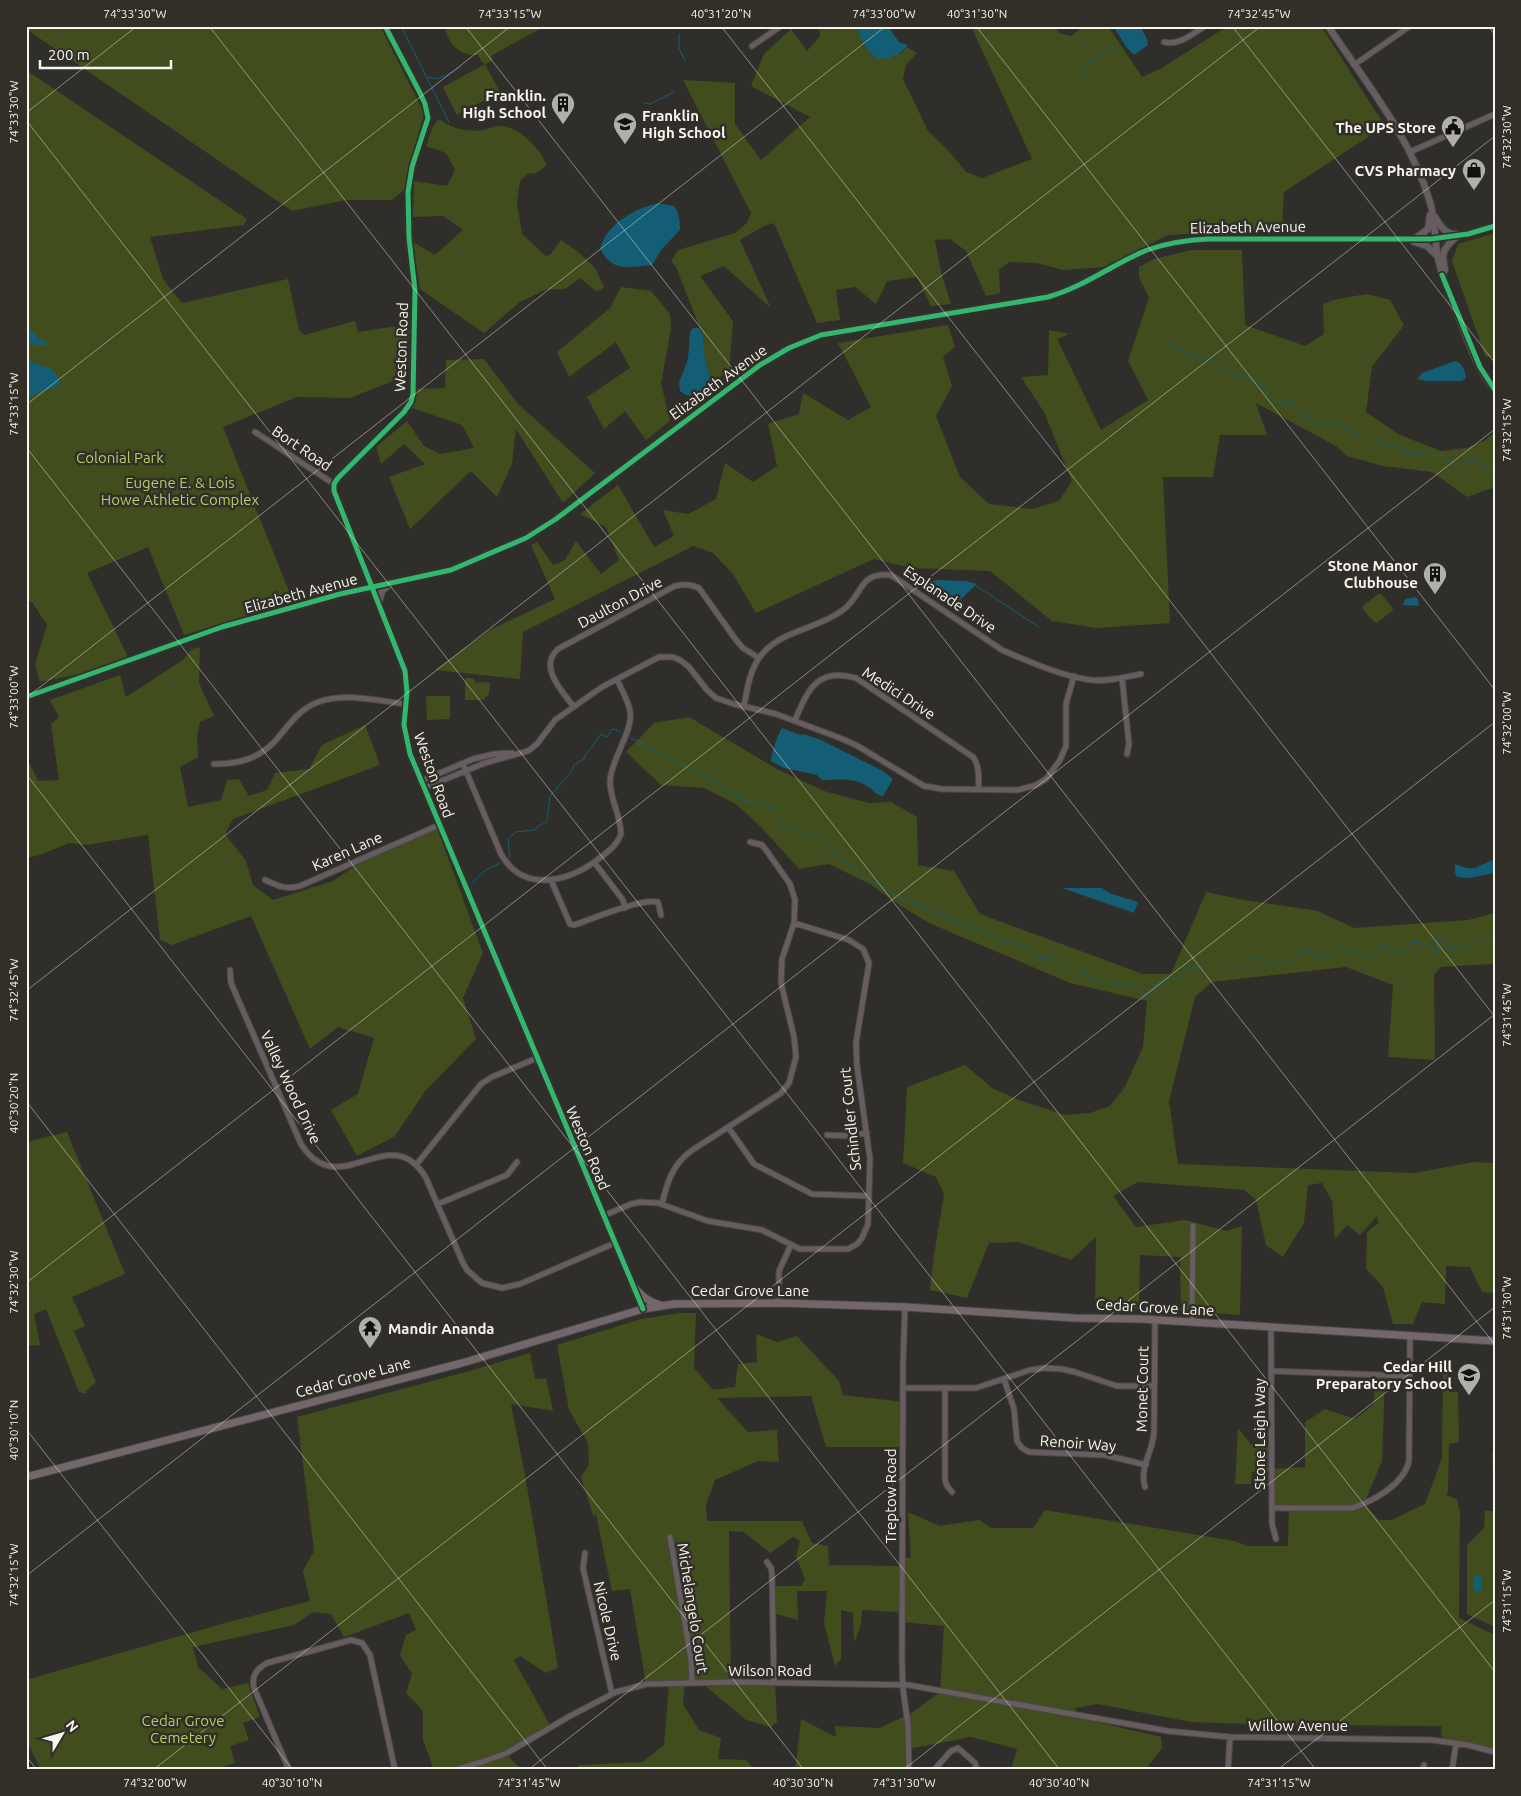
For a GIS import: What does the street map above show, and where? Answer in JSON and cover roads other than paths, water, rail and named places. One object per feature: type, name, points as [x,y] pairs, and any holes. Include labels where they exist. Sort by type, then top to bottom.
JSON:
[{"type":"main road","points":[[634,1287],[647,1300],[663,1306]]},
{"type":"main road","name":"Cedar Grove Lane","points":[[26,1477],[462,1363],[643,1309],[674,1304],[779,1303],[905,1307],[1074,1318],[1192,1322],[1495,1341]]},
{"type":"street","name":"Weston Road","points":[[385,26],[422,98],[428,118],[412,167],[408,192],[409,238],[415,290],[413,394],[408,408],[356,459],[334,484],[334,491],[405,670],[407,684],[404,725],[406,741],[439,825],[643,1309]]},
{"type":"street","points":[[752,46],[781,26]]},
{"type":"street","points":[[1164,42],[1177,43],[1205,26]]},
{"type":"street","points":[[1328,26],[1386,109],[1410,152],[1429,200],[1442,275],[1480,368],[1495,390]]},
{"type":"street","points":[[1354,65],[1410,26]]},
{"type":"street","points":[[1410,152],[1495,114]]},
{"type":"street","points":[[1429,200],[1426,204],[1430,218],[1429,226],[1424,232],[1413,239],[1414,243],[1427,246],[1438,257]]},
{"type":"street","points":[[1432,213],[1447,232],[1452,234],[1461,233],[1444,250],[1445,270],[1442,275]]},
{"type":"street","name":"Elizabeth Avenue","points":[[26,697],[199,634],[340,594],[454,569],[536,533],[760,365],[782,351],[813,338],[842,331],[1048,297],[1081,285],[1145,251],[1175,242],[1208,239],[1436,238],[1460,235],[1495,226]]},
{"type":"street","name":"Bort Road","points":[[255,432],[334,484]]},
{"type":"street","name":"Esplanade Drive","points":[[744,707],[752,674],[759,658],[771,645],[833,617],[844,610],[867,580],[878,574],[891,575],[1002,650],[1074,676],[1098,680],[1141,674]]},
{"type":"street","points":[[378,603],[382,591],[391,583]]},
{"type":"street","name":"Daulton Drive","points":[[574,707],[551,673],[550,661],[552,654],[676,586],[684,584],[699,588],[736,640],[743,648],[759,658]]},
{"type":"street","points":[[423,785],[494,760],[528,752],[537,744],[555,720],[602,687],[660,657],[673,657],[689,667],[707,690],[716,698],[795,720],[856,745],[924,786],[942,789],[1018,790],[1036,785],[1053,771],[1060,760],[1066,746],[1066,704],[1074,676]]},
{"type":"street","name":"Medici Drive","points":[[795,720],[804,698],[810,688],[818,681],[829,676],[843,674],[856,678],[973,757],[978,769],[979,789]]},
{"type":"street","points":[[1122,678],[1129,744],[1127,754]]},
{"type":"street","points":[[463,764],[504,861],[514,871],[535,880],[552,880],[573,873],[594,862],[615,846],[622,834],[610,793],[610,779],[613,762],[628,728],[631,713],[617,679]]},
{"type":"street","points":[[214,764],[238,763],[258,756],[271,745],[290,721],[301,711],[327,700],[352,698],[406,704]]},
{"type":"street","points":[[423,785],[473,759],[489,755],[528,752]]},
{"type":"street","name":"Karen Lane","points":[[265,880],[282,888],[300,886],[439,825]]},
{"type":"street","points":[[662,1204],[671,1174],[680,1160],[690,1151],[780,1093],[789,1083],[796,1058],[794,1037],[781,983],[782,959],[794,923],[795,900],[790,884],[762,845],[750,842]]},
{"type":"street","points":[[594,862],[623,900],[625,908]]},
{"type":"street","points":[[552,880],[570,924],[574,925],[653,901],[658,902],[661,915]]},
{"type":"street","name":"Schindler Court","points":[[603,1216],[640,1202],[662,1204],[708,1221],[762,1230],[800,1249],[848,1249],[857,1244],[862,1238],[868,1224],[870,1160],[856,1066],[856,1043],[869,963],[863,949],[849,940],[794,923]]},
{"type":"street","name":"Valley Wood Drive","points":[[230,970],[230,983],[306,1152],[319,1162],[333,1167],[342,1168],[388,1155],[409,1158],[416,1165]]},
{"type":"street","points":[[537,1058],[492,1077],[481,1084],[416,1165],[426,1178],[467,1270],[482,1283],[502,1288],[520,1284],[615,1243]]},
{"type":"street","points":[[728,1127],[754,1164],[812,1194],[869,1196]]},
{"type":"street","points":[[827,1135],[848,1136],[867,1133]]},
{"type":"street","points":[[438,1204],[507,1174],[517,1162]]},
{"type":"street","points":[[1192,1322],[1193,1226]]},
{"type":"street","points":[[779,1303],[779,1271],[791,1245]]},
{"type":"street","name":"Treptow Road","points":[[905,1307],[903,1388],[903,1685],[908,1726],[909,1770]]},
{"type":"street","name":"Monet Court","points":[[1145,1487],[1142,1478],[1154,1439],[1155,1320]]},
{"type":"street","name":"Stone Leigh Way","points":[[1271,1328],[1272,1524],[1276,1539]]},
{"type":"street","points":[[1272,1508],[1352,1508],[1360,1506],[1398,1483],[1404,1474],[1409,1460],[1410,1336]]},
{"type":"street","points":[[903,1388],[976,1388],[1030,1370],[1045,1368],[1062,1369],[1118,1386],[1154,1386]]},
{"type":"street","points":[[1271,1371],[1409,1376]]},
{"type":"street","name":"Renoir Way","points":[[1004,1378],[1014,1409],[1017,1440],[1022,1448],[1033,1453],[1111,1456],[1146,1465]]},
{"type":"street","points":[[945,1388],[945,1480],[952,1492]]},
{"type":"street","name":"Michelangelo Court","points":[[670,1537],[691,1659],[692,1682]]},
{"type":"street","name":"Nicole Drive","points":[[585,1553],[582,1568],[612,1694]]},
{"type":"street","points":[[768,1562],[772,1574],[774,1682]]},
{"type":"street","points":[[289,1770],[254,1688],[253,1678],[256,1670],[266,1662],[351,1640],[366,1646],[370,1655],[396,1770]]},
{"type":"street","name":"Wilson Road","points":[[455,1770],[507,1752],[570,1716],[623,1689],[647,1684],[774,1682],[903,1685],[1101,1718]]},
{"type":"street","name":"Willow Avenue","points":[[1101,1718],[1168,1731],[1230,1737],[1432,1740],[1495,1752]]},
{"type":"street","points":[[1228,1770],[1230,1737]]},
{"type":"street","points":[[1452,1770],[1456,1744]]},
{"type":"street","points":[[934,1770],[951,1751],[958,1748],[974,1763],[977,1770]]},
{"type":"water","points":[[858,26],[888,26],[899,42],[907,45],[907,47],[897,55],[891,56],[890,59],[875,58],[861,39]]},
{"type":"water","points":[[1113,26],[1140,26],[1148,45],[1134,55],[1127,48]]},
{"type":"water","points":[[658,203],[674,206],[679,217],[680,230],[662,249],[652,265],[622,267],[615,265],[604,256],[600,248],[609,231],[616,224],[631,213]]},
{"type":"water","points":[[26,325],[48,346],[38,346],[26,341]]},
{"type":"water","points":[[693,328],[699,328],[703,336],[705,360],[711,382],[696,394],[688,395],[680,391],[679,383],[688,359],[690,332]]},
{"type":"water","points":[[26,360],[52,369],[60,380],[59,385],[30,397],[28,396]]},
{"type":"water","points":[[1455,361],[1462,365],[1464,370],[1466,378],[1462,381],[1426,381],[1417,379],[1422,373]]},
{"type":"water","points":[[932,581],[966,581],[977,584],[959,601],[942,597],[931,588]]},
{"type":"water","points":[[1416,597],[1419,606],[1403,605],[1405,599]]},
{"type":"water","points":[[782,728],[800,735],[803,734],[819,739],[883,771],[893,779],[883,796],[878,795],[857,781],[822,780],[817,775],[784,768],[771,761],[775,744]]},
{"type":"water","points":[[1495,859],[1495,873],[1469,878],[1457,877],[1455,873],[1455,864],[1467,868],[1475,868]]},
{"type":"water","points":[[1062,888],[1102,888],[1109,893],[1138,902],[1134,913]]},
{"type":"water","points":[[1482,1575],[1482,1591],[1473,1591],[1473,1576]]},
{"type":"waterway","points":[[401,26],[449,122]]},
{"type":"waterway","points":[[679,34],[679,48],[685,61]]},
{"type":"waterway","points":[[1082,81],[1090,63],[1114,46]]},
{"type":"waterway","points":[[426,76],[435,79],[439,78],[461,67]]},
{"type":"waterway","points":[[644,103],[650,104],[674,92]]},
{"type":"waterway","points":[[1164,340],[1186,353],[1204,359],[1209,356],[1226,370],[1257,382],[1270,396],[1280,403],[1290,402],[1314,423],[1328,421],[1360,435]]},
{"type":"waterway","points":[[1373,439],[1401,448],[1410,455],[1426,451],[1435,456],[1445,455],[1446,462],[1460,466],[1466,461],[1480,461],[1488,470],[1492,470],[1495,467]]},
{"type":"waterway","points":[[976,586],[1039,627]]},
{"type":"waterway","points":[[509,858],[508,839],[516,832],[534,830],[547,821],[550,796],[572,771],[574,765],[584,759],[601,734],[607,737],[611,730],[614,729],[620,732]]},
{"type":"waterway","points":[[629,737],[720,783],[724,792],[736,792],[739,799],[760,802],[779,812],[782,815],[781,824],[805,835],[816,836],[824,841],[829,850],[870,880],[898,896],[955,921],[1026,948],[1041,959],[1049,956],[1052,957],[1051,962],[1055,964],[1068,963],[1069,969],[1089,973],[1093,981],[1115,982],[1129,986],[1142,992],[1147,997],[1154,995],[1154,984],[1163,986],[1167,979],[1176,979],[1182,972],[1202,966]]},
{"type":"waterway","points":[[472,883],[484,871],[500,863]]},
{"type":"waterway","points":[[1216,965],[1244,966],[1254,957],[1262,958],[1273,966],[1289,961],[1310,949],[1315,957],[1335,953],[1340,948],[1355,950],[1363,956],[1371,958],[1376,956],[1380,947],[1387,947],[1396,954],[1404,951],[1410,943],[1418,942],[1439,951],[1436,942],[1438,938],[1441,939],[1446,948],[1450,949],[1459,948],[1471,941],[1495,942]]},
{"type":"place","name":"Franklin. High School","points":[[563,125]]},
{"type":"place","name":"Franklin High School","points":[[625,145]]},
{"type":"place","name":"The UPS Store","points":[[1453,148]]},
{"type":"place","name":"CVS Pharmacy","points":[[1474,191]]},
{"type":"place","name":"Stone Manor Clubhouse","points":[[1435,595]]},
{"type":"place","name":"Mandir Ananda","points":[[370,1349]]},
{"type":"place","name":"Cedar Hill Preparatory School","points":[[1469,1396]]},
{"type":"park label","name":"Colonial Park","points":[[120,457]]},
{"type":"park label","name":"Eugene E. & Lois Howe Athletic Complex","points":[[180,490]]},
{"type":"park label","name":"Cedar Grove Cemetery","points":[[183,1728]]}]
